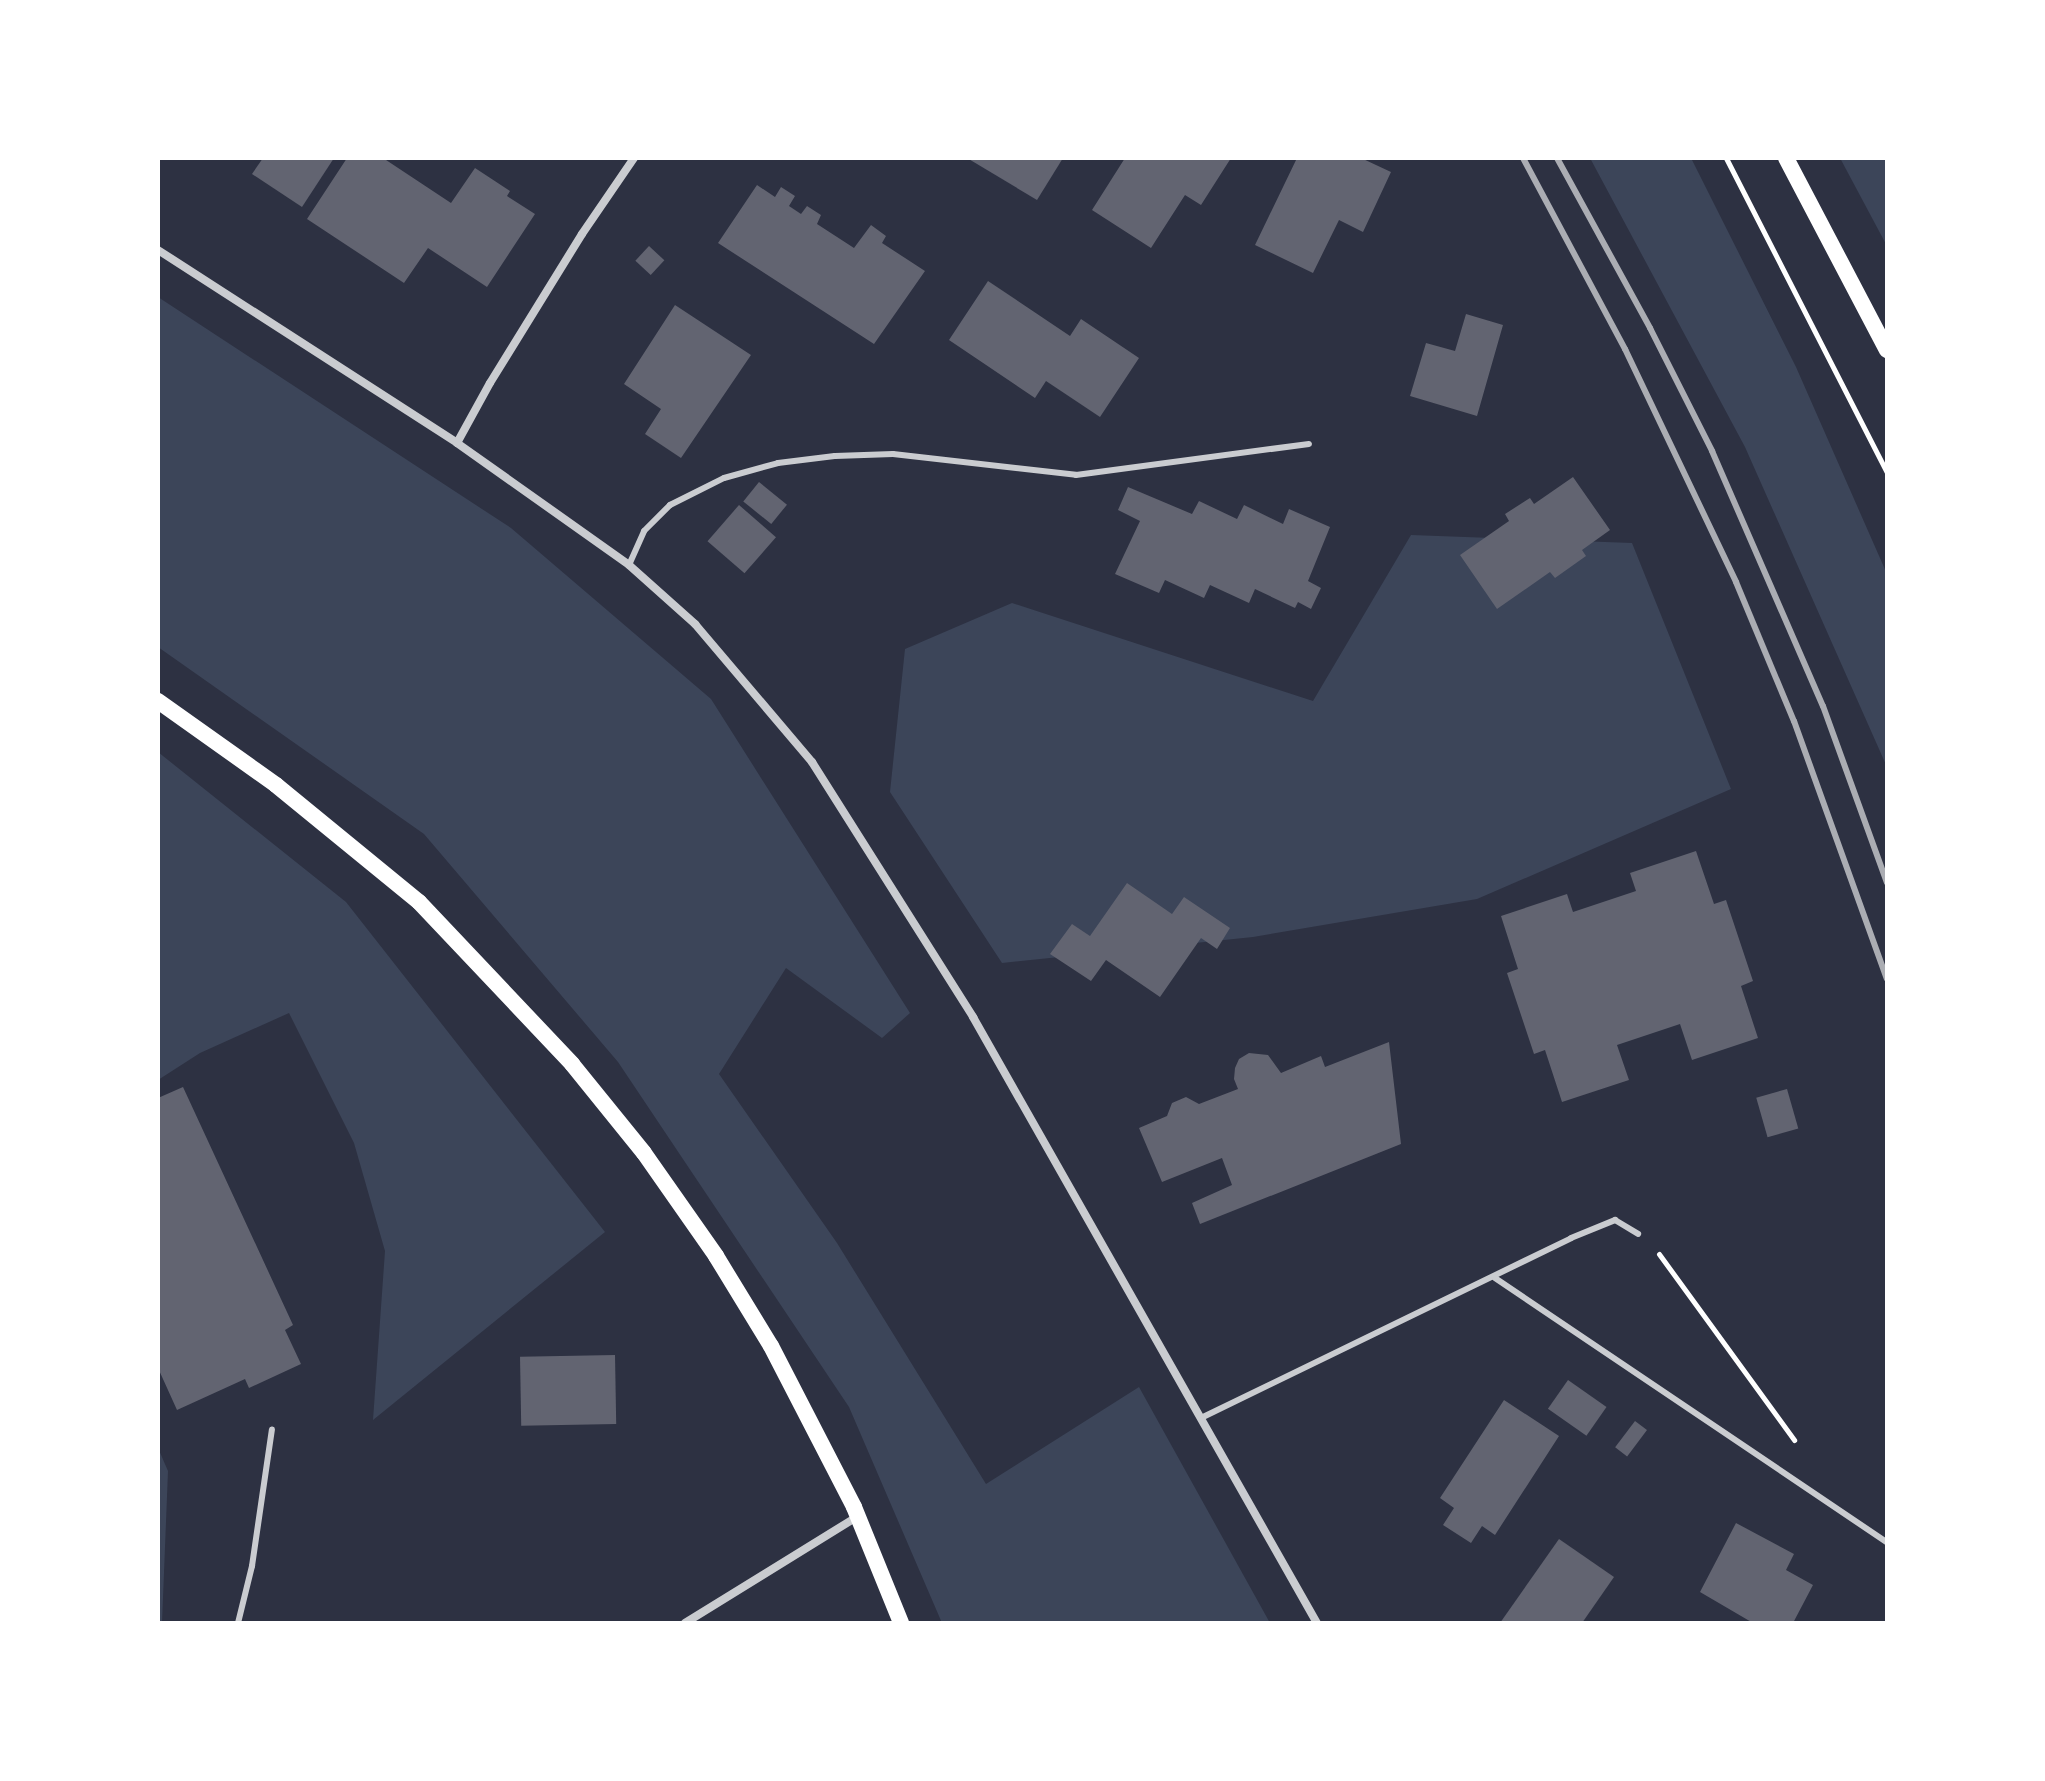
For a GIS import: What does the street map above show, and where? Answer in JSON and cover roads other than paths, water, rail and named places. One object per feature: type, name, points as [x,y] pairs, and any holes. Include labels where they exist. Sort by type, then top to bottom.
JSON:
[{"type":"main road","points":[[1786,158],[1887,350]]},
{"type":"main road","points":[[158,701],[276,785],[419,902],[572,1064],[644,1153],[716,1256],[771,1346],[858,1516],[901,1623]]},
{"type":"street","points":[[457,443],[565,261],[634,158]]},
{"type":"street","points":[[158,250],[457,443],[629,565],[695,624],[812,762],[973,1017],[1203,1417],[1253,1515],[1317,1623]]},
{"type":"street","points":[[685,1623],[858,1516]]},
{"type":"lane","points":[[629,565],[644,531],[670,505],[724,478],[778,463],[893,454],[1076,475],[1309,444]]},
{"type":"lane","points":[[1203,1417],[1615,1220],[1638,1234]]},
{"type":"lane","points":[[1495,1278],[1887,1542]]},
{"type":"lane","points":[[238,1623],[252,1566],[272,1429]]},
{"type":"railway","points":[[1523,158],[1625,349],[1736,582],[1794,721],[1887,979]]},
{"type":"railway","points":[[1557,158],[1650,328],[1712,451],[1823,706],[1887,883]]}]
